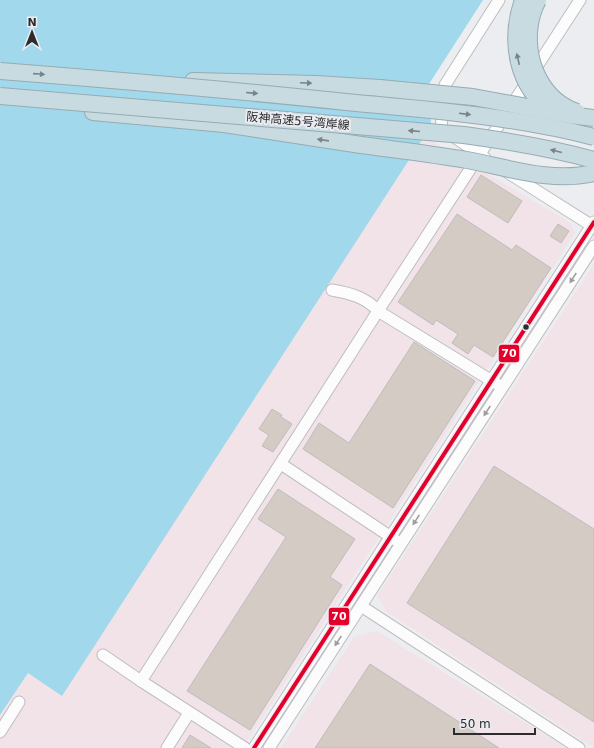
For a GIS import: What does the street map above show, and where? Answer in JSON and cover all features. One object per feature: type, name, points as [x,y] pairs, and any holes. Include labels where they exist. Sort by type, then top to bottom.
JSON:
[{"type":"highway","points":[[523,0],[517,21],[516,46],[521,72],[528,86],[535,96],[555,114],[577,124],[594,126]]},
{"type":"highway","points":[[538,0],[532,13],[528,34],[530,55],[536,75],[548,92],[564,106],[574,111],[594,117]]},
{"type":"highway","name":"阪神高速5号湾岸線","points":[[0,71],[314,98],[461,113],[535,124],[594,137]]},
{"type":"highway","points":[[99,80],[258,82],[380,88],[473,97],[570,115],[594,117]]},
{"type":"highway","points":[[0,96],[72,110],[224,124],[467,160],[542,175],[562,177],[594,173]]},
{"type":"highway","name":"阪神高速5号湾岸線","points":[[0,96],[464,135],[507,141],[594,160]]},
{"type":"street","points":[[254,748],[593,225],[480,155],[441,128],[445,85],[499,0]]},
{"type":"street","points":[[141,681],[378,311],[580,0]]},
{"type":"street","points":[[269,748],[400,543],[594,246]]},
{"type":"street","points":[[332,290],[352,294],[373,304],[378,311],[502,387]]},
{"type":"street","points":[[281,464],[400,543]]},
{"type":"street","points":[[360,606],[579,748]]},
{"type":"street","points":[[103,655],[244,748]]},
{"type":"street","points":[[0,732],[19,702]]},
{"type":"street","points":[[167,748],[189,713]]},
{"type":"shaded area","points":[[424,136],[571,223],[575,233],[243,748],[0,748],[0,715],[28,673],[62,695]]},
{"type":"shaded area","points":[[594,264],[594,748],[386,611],[377,596]]},
{"type":"shaded area","points":[[377,631],[566,748],[281,748],[354,637]]},
{"type":"water","points":[[0,0],[483,0],[429,84],[431,123],[429,129],[62,696],[28,673],[0,715]]},
{"type":"building","points":[[481,175],[522,201],[508,223],[467,197]]},
{"type":"building","points":[[457,214],[512,250],[516,245],[551,268],[493,357],[474,345],[468,354],[452,343],[458,334],[436,320],[433,325],[398,302]]},
{"type":"building","points":[[558,224],[569,231],[561,243],[550,236]]},
{"type":"building","points":[[414,342],[475,381],[393,508],[303,449],[319,423],[349,443]]},
{"type":"building","points":[[272,409],[292,424],[273,452],[262,446],[269,435],[259,429]]},
{"type":"building","points":[[494,466],[594,529],[594,722],[407,603]]},
{"type":"building","points":[[278,489],[355,539],[330,577],[342,585],[250,730],[187,691],[286,537],[258,519]]},
{"type":"building","points":[[370,664],[499,748],[315,748]]},
{"type":"building","points":[[190,735],[211,748],[182,748]]},
{"type":"transit line","name":"70","points":[[254,748],[594,222]]}]
